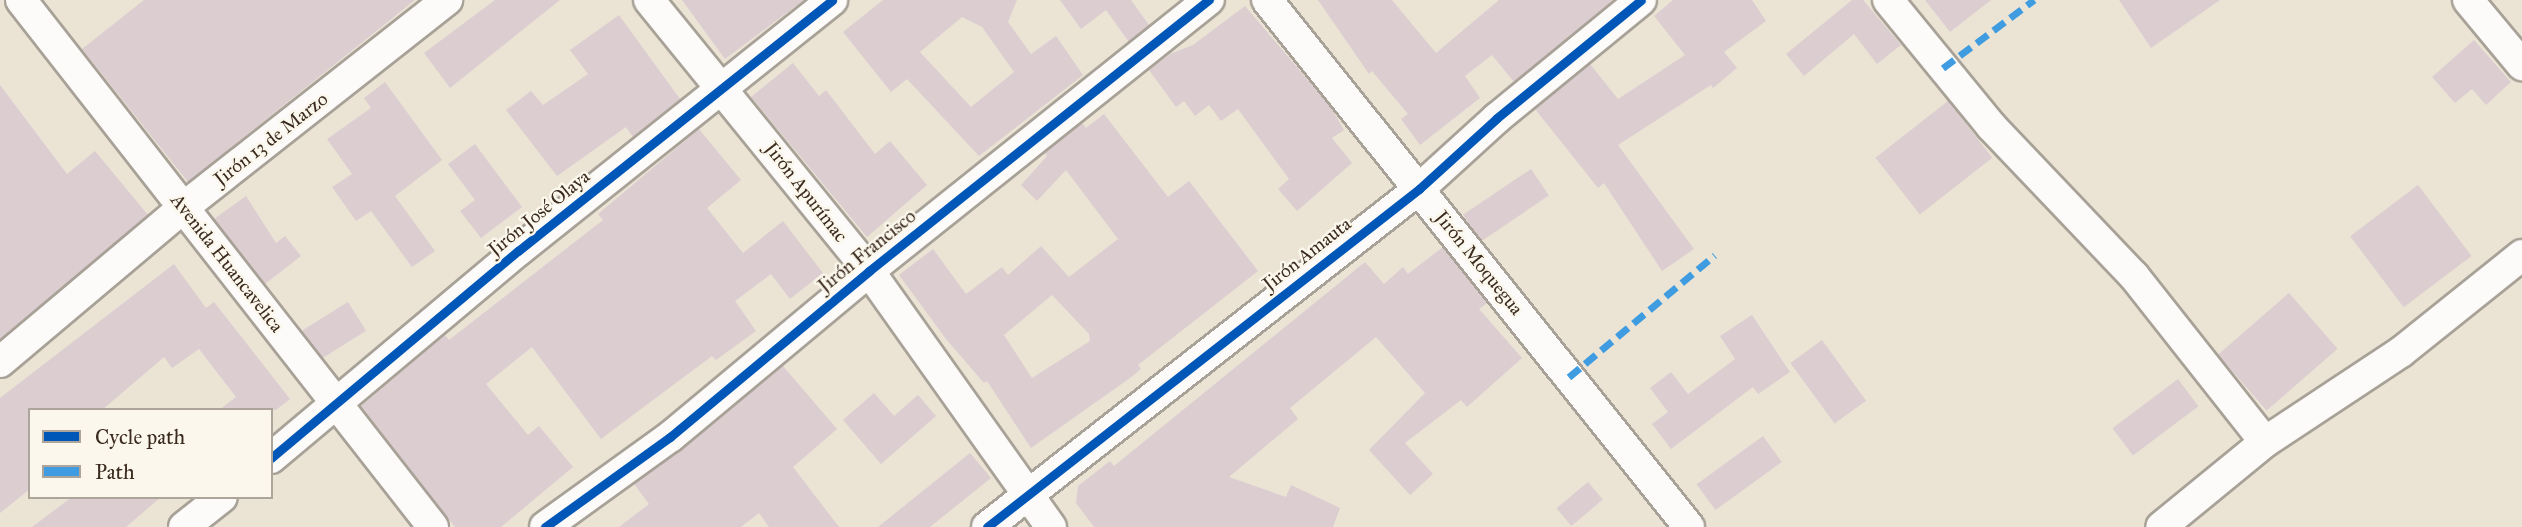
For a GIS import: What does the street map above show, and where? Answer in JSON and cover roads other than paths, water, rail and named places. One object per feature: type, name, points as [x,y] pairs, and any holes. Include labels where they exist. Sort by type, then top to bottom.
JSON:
[{"type":"street","name":"Avenida Huancavelica","points":[[21,0],[184,207],[335,407],[433,527]]},
{"type":"street","name":"Jirón 13 de Marzo","points":[[0,362],[184,207],[447,0]]},
{"type":"street","name":"Jirón Apurímac","points":[[649,0],[724,89],[869,271],[1051,527]]},
{"type":"street","name":"Jirón José Olaya","points":[[273,456],[518,251],[832,0]]},
{"type":"street","name":"Jirón Francisco","points":[[545,527],[670,437],[869,271],[1209,0]]},
{"type":"street","name":"Jirón Moquegua","points":[[1267,0],[1689,527]]},
{"type":"street","name":"Jirón Amauta","points":[[987,527],[1419,189],[1497,118],[1641,0]]},
{"type":"street","points":[[1888,0],[1991,126],[2134,275],[2265,442]]},
{"type":"street","points":[[2468,0],[2522,65]]},
{"type":"street","points":[[2161,527],[2265,442],[2401,352],[2522,255]]},
{"type":"street","points":[[184,527],[219,499]]}]
